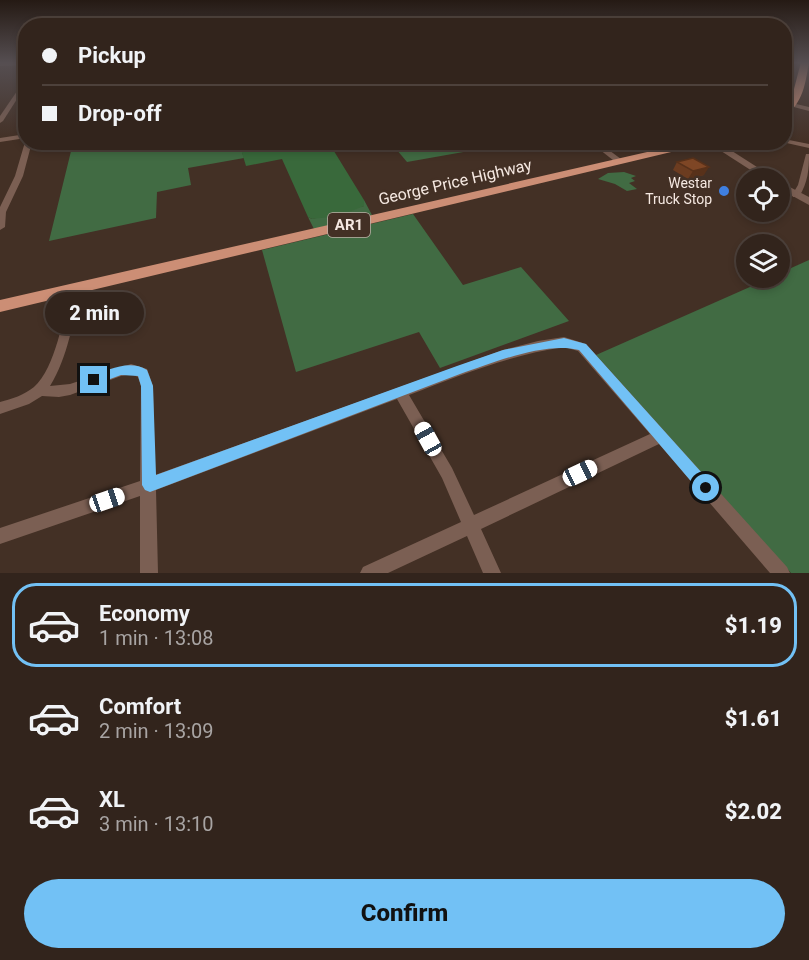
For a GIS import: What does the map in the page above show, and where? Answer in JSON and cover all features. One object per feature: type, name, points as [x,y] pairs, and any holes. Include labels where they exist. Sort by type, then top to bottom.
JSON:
[{"type":"highway","points":[[792,103],[800,89]]},
{"type":"highway","name":"George Price Highway","points":[[0,306],[674,150]]},
{"type":"street","points":[[1,117],[18,92]]},
{"type":"street","points":[[792,109],[809,109]]},
{"type":"street","points":[[0,140],[18,137]]},
{"type":"street","points":[[792,143],[809,146]]},
{"type":"street","points":[[0,227],[2,212],[19,176],[27,150]]},
{"type":"street","points":[[604,150],[621,162]]},
{"type":"street","points":[[723,150],[753,168]]},
{"type":"street","points":[[796,195],[802,186],[809,156]]},
{"type":"street","points":[[790,191],[809,202]]},
{"type":"street","points":[[0,408],[24,400],[45,384],[52,369],[76,288]]},
{"type":"street","points":[[0,536],[150,485],[503,355],[564,342],[582,347],[781,573]]},
{"type":"street","points":[[39,390],[53,393],[121,370],[138,370],[143,373],[147,386],[150,485],[149,573]]},
{"type":"street","points":[[401,393],[447,473],[492,573]]},
{"type":"street","points":[[369,573],[661,436]]},
{"type":"green space","points":[[71,150],[241,150],[244,158],[188,168],[191,185],[157,192],[156,218],[49,241]]},
{"type":"green space","points":[[241,150],[333,150],[364,200],[364,206],[339,216],[312,219],[308,217],[282,159],[246,166]]},
{"type":"green space","points":[[397,150],[475,150],[407,162]]},
{"type":"green space","points":[[624,172],[636,176],[631,178],[635,181],[629,183],[637,189],[627,191],[615,184],[598,179],[608,173]]},
{"type":"green space","points":[[364,200],[372,215],[314,229],[308,217],[312,219],[364,206]]},
{"type":"green space","points":[[413,214],[463,285],[521,267],[569,321],[440,368],[419,332],[296,372],[262,250]]},
{"type":"green space","points":[[809,260],[809,573],[791,573],[596,355],[747,288],[790,288],[790,269]]},
{"type":"building","points":[[693,158],[709,167],[693,171],[677,162]]},
{"type":"place","name":"Westar Truck Stop","points":[[724,191]]},
{"type":"route","points":[[94,380],[121,370],[131,369],[143,373],[147,386],[150,485],[503,355],[564,342],[582,347],[706,488]]}]
